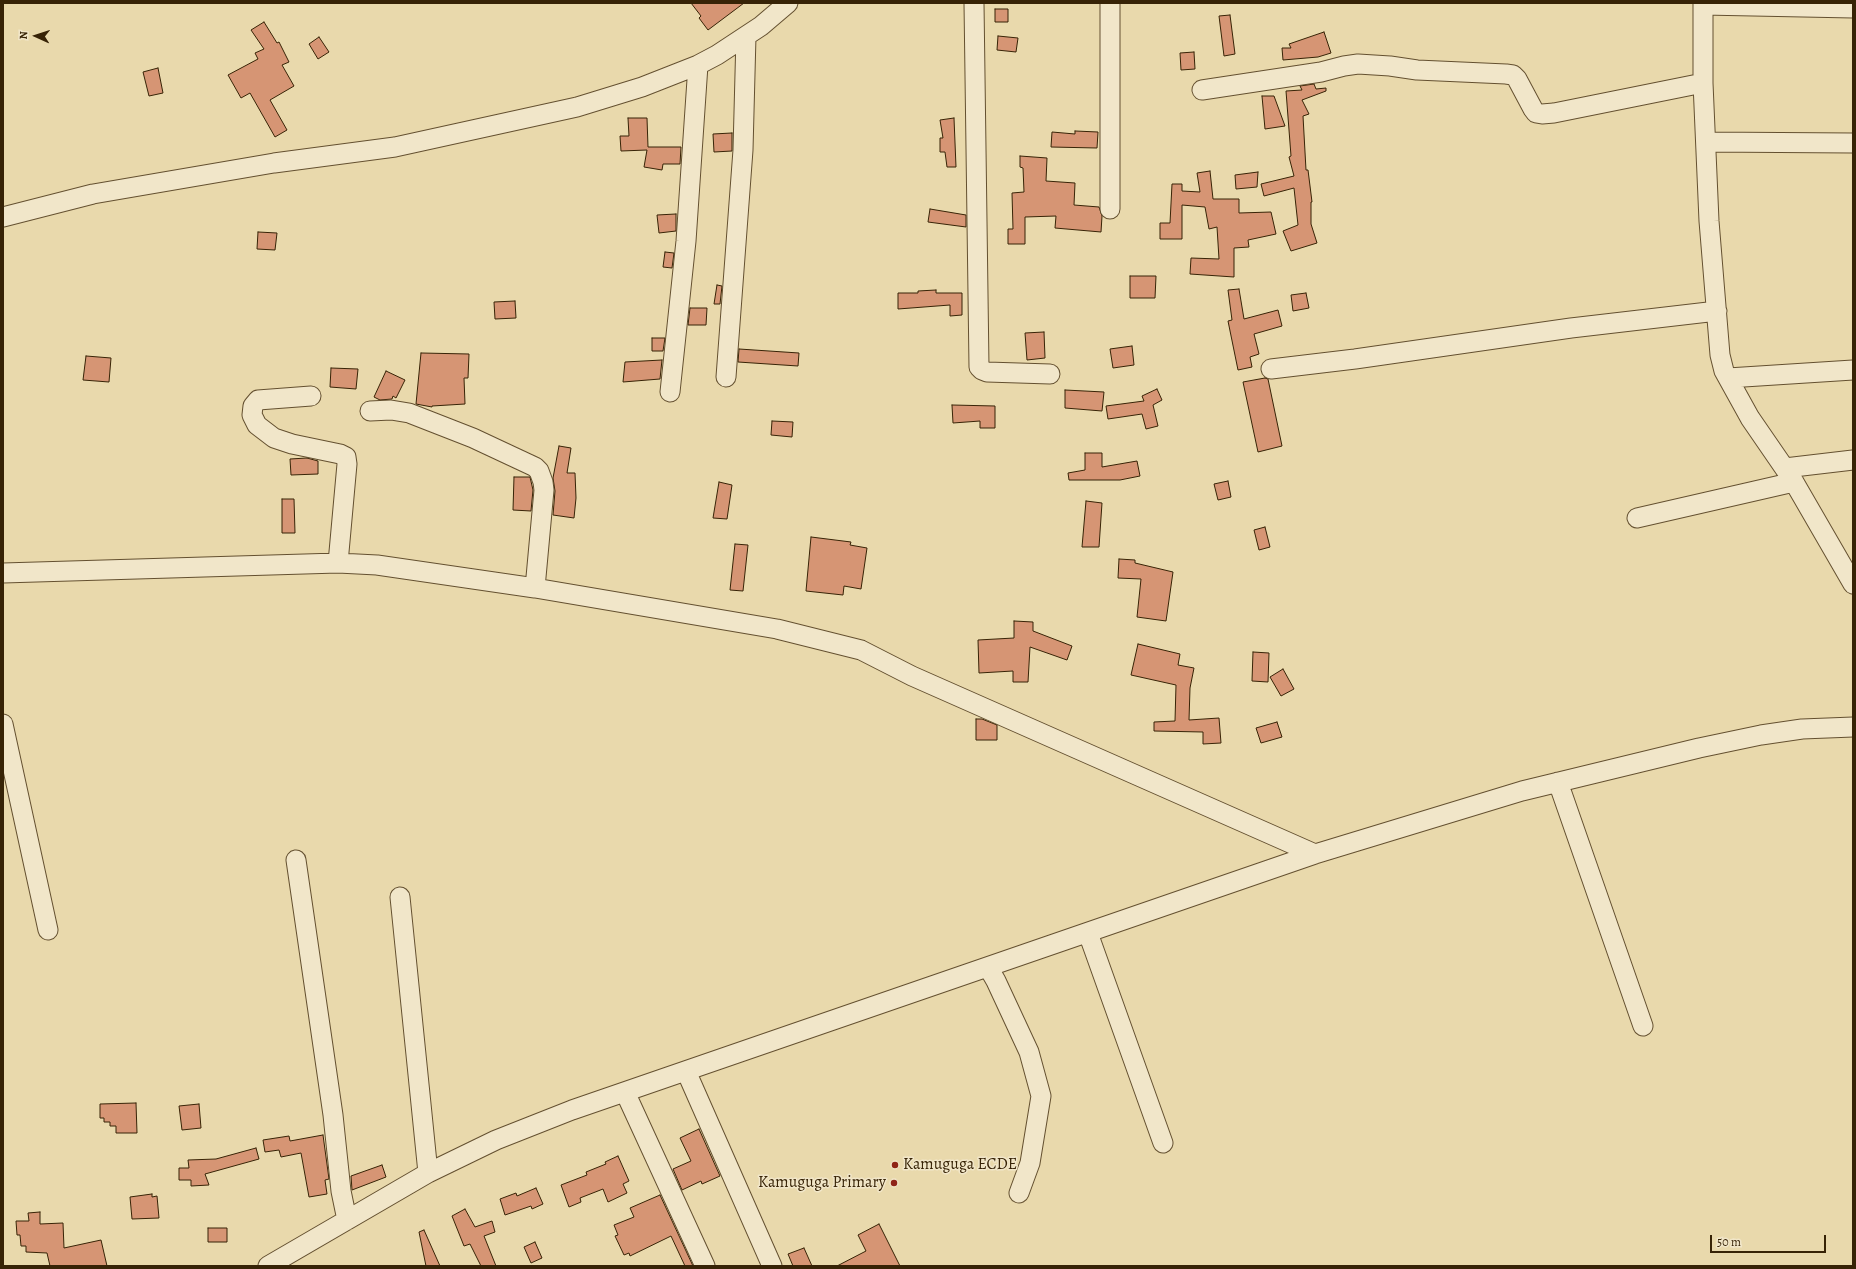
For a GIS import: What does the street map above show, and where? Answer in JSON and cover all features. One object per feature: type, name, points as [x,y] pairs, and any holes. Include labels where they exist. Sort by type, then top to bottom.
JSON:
[{"type":"street","points":[[3,217],[93,194],[410,143],[577,106],[642,87],[698,65],[761,26],[788,3]]},
{"type":"street","points":[[974,3],[979,367],[987,372],[1050,374]]},
{"type":"street","points":[[1110,3],[1110,209]]},
{"type":"street","points":[[1853,8],[1703,4],[1703,83],[1709,221],[1720,355],[1728,378],[1750,418],[1790,475],[1853,584]]},
{"type":"street","points":[[726,377],[743,150],[746,36]]},
{"type":"street","points":[[1202,90],[1321,72],[1358,64],[1424,70],[1506,74],[1513,75],[1517,79],[1532,108],[1536,113],[1542,114],[1554,113],[1703,83]]},
{"type":"street","points":[[670,392],[686,241],[698,65]]},
{"type":"street","points":[[1706,142],[1853,143]]},
{"type":"street","points":[[1271,369],[1355,359],[1571,328],[1717,311]]},
{"type":"street","points":[[1728,378],[1853,370]]},
{"type":"street","points":[[311,396],[258,400],[253,406],[252,415],[256,425],[274,438],[292,444],[340,454],[346,457],[347,464],[338,563]]},
{"type":"street","points":[[370,411],[391,410],[409,414],[473,438],[535,467],[539,471],[544,490],[535,588]]},
{"type":"street","points":[[1637,518],[1790,475],[1853,460]]},
{"type":"street","points":[[3,574],[338,563],[377,565],[535,588],[777,629],[861,650],[912,676],[1315,854]]},
{"type":"street","points":[[3,724],[48,930]]},
{"type":"street","points":[[268,1266],[428,1173],[496,1140],[572,1110],[1315,854],[1522,790],[1699,748],[1761,735],[1802,730],[1853,727]]},
{"type":"street","points":[[1558,782],[1643,1026]]},
{"type":"street","points":[[296,860],[333,1115],[341,1191],[347,1220]]},
{"type":"street","points":[[400,897],[428,1173]]},
{"type":"street","points":[[1088,933],[1163,1143]]},
{"type":"street","points":[[988,967],[1029,1052],[1041,1096],[1030,1163],[1019,1193]]},
{"type":"street","points":[[686,1071],[772,1266]]},
{"type":"street","points":[[625,1092],[705,1266]]},
{"type":"building","points":[[691,3],[744,3],[708,30],[699,18],[701,16]]},
{"type":"building","points":[[995,9],[1008,9],[1008,22],[995,22]]},
{"type":"building","points":[[1230,15],[1235,54],[1224,56],[1219,16]]},
{"type":"building","points":[[264,22],[277,43],[279,42],[289,62],[282,65],[294,86],[270,100],[287,130],[275,137],[250,93],[241,98],[228,75],[258,59],[255,53],[264,49],[251,30]]},
{"type":"building","points":[[1324,32],[1331,53],[1318,57],[1283,60],[1282,48],[1291,48],[1289,44]]},
{"type":"building","points":[[998,36],[1018,38],[1016,52],[997,50]]},
{"type":"building","points":[[319,37],[329,52],[318,59],[309,44]]},
{"type":"building","points":[[1194,52],[1195,69],[1181,70],[1180,53]]},
{"type":"building","points":[[158,68],[163,93],[149,96],[143,72]]},
{"type":"building","points":[[1314,84],[1316,89],[1326,88],[1326,91],[1302,100],[1309,114],[1303,116],[1306,170],[1308,170],[1312,202],[1311,224],[1317,243],[1291,251],[1283,231],[1298,225],[1294,188],[1264,196],[1261,184],[1294,176],[1289,157],[1291,156],[1286,91],[1302,90],[1300,86]]},
{"type":"building","points":[[1262,96],[1274,96],[1285,126],[1265,129]]},
{"type":"building","points":[[628,118],[647,118],[648,147],[681,147],[680,164],[663,164],[662,170],[644,167],[647,150],[621,151],[620,136],[629,136]]},
{"type":"building","points":[[954,118],[956,167],[947,167],[945,152],[940,152],[940,138],[943,138],[940,120]]},
{"type":"building","points":[[1075,131],[1098,132],[1097,148],[1051,147],[1052,132],[1075,134]]},
{"type":"building","points":[[732,133],[732,151],[714,152],[713,134]]},
{"type":"building","points":[[1020,156],[1047,158],[1046,181],[1075,183],[1074,205],[1099,207],[1102,216],[1101,232],[1055,228],[1056,216],[1025,217],[1025,244],[1008,244],[1008,229],[1013,229],[1012,193],[1024,192],[1023,168],[1020,167]]},
{"type":"building","points":[[1210,171],[1213,199],[1239,199],[1239,213],[1271,212],[1276,234],[1248,240],[1249,247],[1234,248],[1234,277],[1190,274],[1191,258],[1219,259],[1217,227],[1209,229],[1205,207],[1182,205],[1182,239],[1160,239],[1160,223],[1170,223],[1172,184],[1182,184],[1182,191],[1200,192],[1197,173]]},
{"type":"building","points":[[1258,172],[1257,187],[1236,189],[1235,175]]},
{"type":"building","points":[[930,209],[966,215],[966,227],[928,222]]},
{"type":"building","points":[[676,214],[676,231],[659,233],[657,215]]},
{"type":"building","points":[[258,232],[277,233],[275,250],[257,249]]},
{"type":"building","points":[[665,252],[674,253],[672,268],[663,267]]},
{"type":"building","points":[[1130,276],[1156,276],[1155,298],[1130,298]]},
{"type":"building","points":[[717,285],[722,286],[720,304],[714,304]]},
{"type":"building","points":[[1239,289],[1244,319],[1278,310],[1282,326],[1254,334],[1259,354],[1250,357],[1252,367],[1238,370],[1228,321],[1232,320],[1228,290]]},
{"type":"building","points":[[936,290],[936,293],[962,293],[962,315],[950,316],[950,305],[898,309],[898,293],[918,293],[918,291]]},
{"type":"building","points":[[1306,293],[1309,308],[1293,311],[1291,295]]},
{"type":"building","points":[[515,301],[516,318],[495,319],[494,302]]},
{"type":"building","points":[[690,308],[707,308],[706,325],[688,325]]},
{"type":"building","points":[[1044,332],[1045,358],[1027,360],[1025,333]]},
{"type":"building","points":[[652,338],[665,338],[663,351],[652,351]]},
{"type":"building","points":[[1132,346],[1134,365],[1113,368],[1110,349]]},
{"type":"building","points":[[739,349],[799,353],[798,366],[738,362]]},
{"type":"building","points":[[421,353],[469,354],[468,378],[464,378],[465,404],[432,407],[416,404]]},
{"type":"building","points":[[86,356],[111,358],[109,382],[83,380]]},
{"type":"building","points":[[662,360],[660,379],[623,382],[625,362]]},
{"type":"building","points":[[331,368],[358,369],[356,389],[330,387]]},
{"type":"building","points":[[386,371],[405,380],[396,398],[393,396],[392,399],[380,400],[374,397]]},
{"type":"building","points":[[1265,378],[1268,379],[1282,446],[1258,452],[1243,382]]},
{"type":"building","points":[[1157,389],[1162,400],[1153,405],[1158,426],[1146,429],[1142,414],[1108,419],[1106,406],[1144,401],[1142,396]]},
{"type":"building","points":[[1065,390],[1104,392],[1102,411],[1065,408]]},
{"type":"building","points":[[952,405],[995,406],[995,428],[980,428],[980,421],[953,423]]},
{"type":"building","points":[[772,421],[793,422],[792,437],[771,435]]},
{"type":"building","points":[[559,446],[571,448],[567,473],[575,473],[576,498],[574,518],[553,515],[555,491],[553,478]]},
{"type":"building","points":[[1085,453],[1102,453],[1102,467],[1137,461],[1140,476],[1120,480],[1069,480],[1068,473],[1085,470]]},
{"type":"building","points":[[307,458],[318,461],[318,474],[291,475],[290,459]]},
{"type":"building","points":[[514,477],[530,477],[533,490],[531,511],[513,510]]},
{"type":"building","points":[[1228,481],[1231,497],[1218,500],[1214,484]]},
{"type":"building","points":[[719,482],[732,485],[727,519],[713,518]]},
{"type":"building","points":[[282,499],[294,499],[295,533],[282,533]]},
{"type":"building","points":[[1086,501],[1102,503],[1099,547],[1082,547]]},
{"type":"building","points":[[1265,527],[1270,547],[1259,550],[1254,530]]},
{"type":"building","points":[[811,537],[851,542],[850,545],[867,548],[861,589],[844,586],[843,595],[806,591]]},
{"type":"building","points":[[735,544],[748,545],[743,591],[730,590]]},
{"type":"building","points":[[1119,559],[1135,560],[1135,563],[1173,572],[1166,621],[1137,617],[1141,579],[1118,578]]},
{"type":"building","points":[[1014,621],[1033,622],[1033,631],[1072,646],[1067,660],[1030,647],[1028,682],[1013,682],[1013,671],[979,673],[978,640],[1014,638]]},
{"type":"building","points":[[1138,644],[1180,654],[1178,665],[1194,668],[1190,688],[1189,720],[1219,718],[1221,743],[1203,744],[1203,732],[1154,731],[1154,722],[1175,721],[1176,685],[1131,675]]},
{"type":"building","points":[[1253,652],[1269,653],[1268,682],[1252,681]]},
{"type":"building","points":[[1283,669],[1294,689],[1281,696],[1270,677]]},
{"type":"building","points":[[976,719],[982,719],[997,725],[997,740],[976,740]]},
{"type":"building","points":[[1277,722],[1282,737],[1261,743],[1256,728]]},
{"type":"building","points":[[136,1103],[137,1133],[116,1133],[116,1126],[110,1126],[110,1122],[104,1122],[104,1118],[100,1118],[100,1104]]},
{"type":"building","points":[[199,1104],[201,1128],[182,1130],[179,1106]]},
{"type":"building","points":[[699,1129],[720,1176],[702,1184],[701,1181],[682,1190],[673,1169],[691,1161],[680,1138]]},
{"type":"building","points":[[323,1135],[329,1179],[325,1180],[327,1194],[309,1197],[301,1153],[281,1157],[279,1150],[265,1152],[263,1140],[289,1136],[290,1141]]},
{"type":"building","points":[[256,1148],[259,1159],[205,1174],[209,1185],[191,1186],[191,1180],[179,1180],[179,1168],[189,1168],[188,1160],[216,1159]]},
{"type":"building","points":[[618,1156],[629,1181],[623,1184],[627,1193],[608,1202],[603,1189],[580,1198],[581,1202],[569,1207],[561,1185],[587,1175],[586,1172],[606,1164],[605,1162]]},
{"type":"building","points":[[382,1165],[386,1177],[352,1190],[351,1176]]},
{"type":"building","points":[[536,1188],[543,1204],[532,1209],[531,1206],[505,1215],[500,1199],[516,1193],[517,1196]]},
{"type":"building","points":[[152,1194],[152,1197],[157,1196],[159,1218],[132,1219],[130,1197]]},
{"type":"building","points":[[660,1195],[693,1266],[685,1266],[671,1236],[630,1256],[629,1253],[624,1255],[615,1236],[618,1235],[614,1225],[634,1217],[630,1208]]},
{"type":"building","points":[[465,1209],[475,1227],[492,1221],[495,1232],[484,1236],[496,1266],[481,1266],[470,1244],[464,1246],[452,1216]]},
{"type":"building","points":[[40,1212],[40,1224],[63,1223],[64,1248],[101,1240],[107,1266],[50,1266],[47,1253],[26,1252],[26,1246],[21,1246],[20,1235],[17,1235],[16,1221],[29,1221],[28,1213]]},
{"type":"building","points":[[879,1224],[900,1266],[837,1266],[866,1251],[858,1235]]},
{"type":"building","points":[[208,1228],[227,1228],[227,1242],[208,1242]]},
{"type":"building","points":[[424,1230],[440,1266],[426,1266],[419,1232]]},
{"type":"building","points":[[535,1242],[542,1258],[531,1263],[524,1247]]},
{"type":"building","points":[[804,1248],[812,1266],[793,1266],[788,1254]]},
{"type":"place","name":"Kamuguga ECDE","points":[[895,1165]]},
{"type":"place","name":"Kamuguga Primary","points":[[894,1183]]}]
